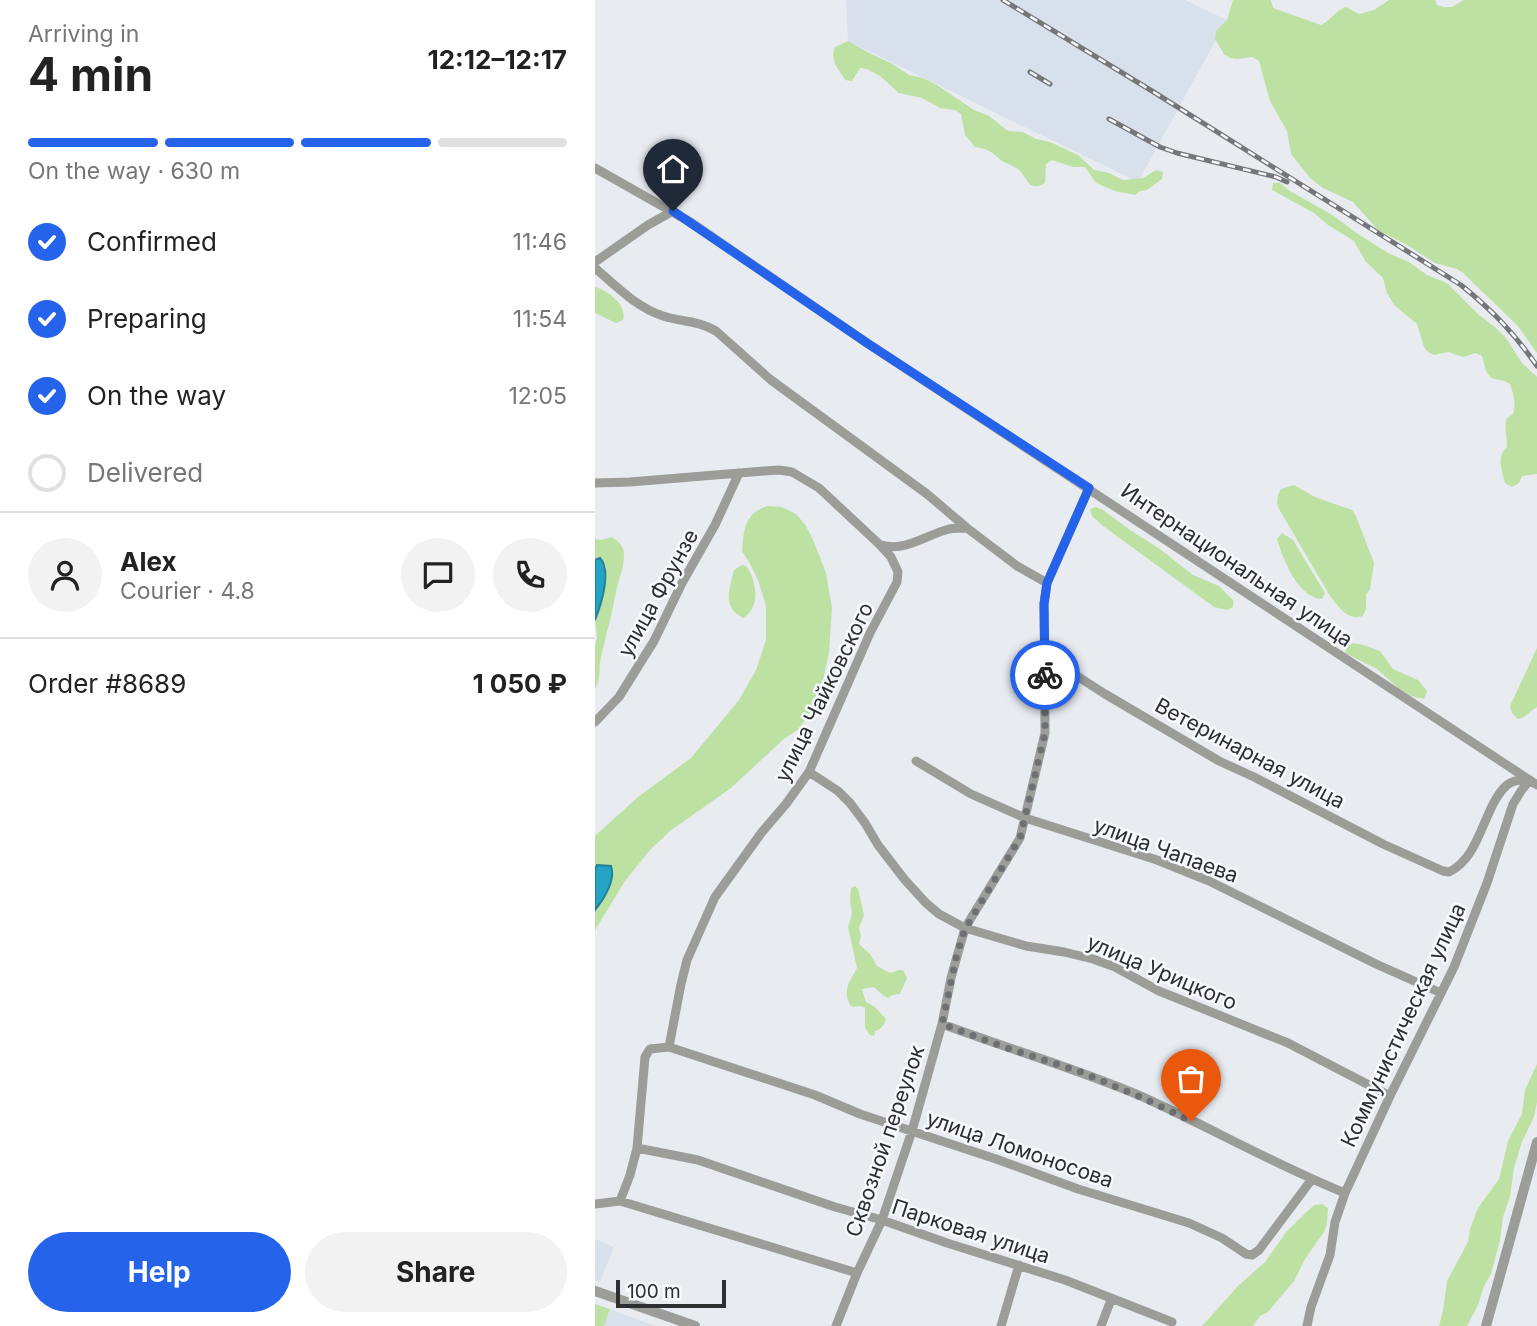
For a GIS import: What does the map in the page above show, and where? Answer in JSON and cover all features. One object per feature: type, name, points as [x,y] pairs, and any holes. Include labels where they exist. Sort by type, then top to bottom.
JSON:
[{"type":"street","name":"Интернациональная улица","points":[[595,168],[673,211],[867,343],[1534,782]]},
{"type":"street","points":[[595,262],[673,211]]},
{"type":"street","points":[[595,268],[630,299],[652,312],[705,325],[716,331],[771,380],[927,494],[1017,566],[1047,583]]},
{"type":"street","points":[[595,483],[792,472],[819,488],[879,544],[890,547],[906,545],[949,530],[967,528]]},
{"type":"street","name":"улица Фрунзе","points":[[595,722],[619,696],[654,641],[739,473]]},
{"type":"street","name":"Сквозной переулок","points":[[836,1326],[882,1220],[912,1131],[965,929],[1020,838],[1045,733],[1044,604],[1047,583],[1089,488]]},
{"type":"street","name":"улица Чайковского","points":[[669,1047],[687,960],[715,897],[809,772],[870,633],[893,593],[898,572],[891,557],[879,544]]},
{"type":"street","name":"Ветеринарная улица","points":[[1046,656],[1219,761],[1383,844],[1443,871],[1449,872],[1464,861],[1482,831],[1497,797],[1507,786],[1519,780],[1534,782]]},
{"type":"street","name":"улица Чапаева","points":[[916,761],[963,790],[1025,818],[1157,860],[1209,881],[1376,964],[1441,993]]},
{"type":"street","name":"улица Урицкого","points":[[809,772],[838,791],[850,803],[878,845],[926,903],[965,929],[1026,946],[1093,959],[1115,967],[1159,991],[1288,1043],[1390,1096]]},
{"type":"street","name":"Коммунистическая улица","points":[[1307,1326],[1330,1255],[1335,1222],[1345,1193],[1466,939],[1513,804],[1521,791],[1534,782]]},
{"type":"street","points":[[942,1024],[1081,1072],[1143,1098],[1345,1193]]},
{"type":"street","points":[[620,1202],[637,1148],[645,1057],[650,1049],[669,1047]]},
{"type":"street","name":"улица Ломоносова","points":[[669,1047],[815,1095],[860,1114],[1067,1185],[1189,1223],[1222,1238],[1246,1254],[1252,1255],[1259,1250],[1312,1179]]},
{"type":"street","points":[[1486,1326],[1537,1142]]},
{"type":"street","name":"Парковая улица","points":[[637,1148],[698,1160],[1065,1280],[1172,1322]]},
{"type":"street","points":[[595,1204],[620,1202],[857,1273]]},
{"type":"street","points":[[1001,1326],[1019,1265]]},
{"type":"street","points":[[595,1292],[695,1326]]},
{"type":"street","points":[[1101,1326],[1111,1300]]},
{"type":"shaded area","points":[[846,0],[1185,0],[1227,20],[1138,182],[848,41]]},
{"type":"shaded area","points":[[595,1239],[614,1247],[600,1282],[595,1280]]},
{"type":"shaded area","points":[[610,1309],[655,1326],[604,1326]]},
{"type":"green space","points":[[1233,0],[1271,0],[1273,8],[1321,25],[1346,7],[1359,14],[1374,10],[1389,0],[1435,0],[1437,5],[1452,7],[1464,0],[1537,0],[1537,353],[1517,325],[1463,273],[1435,263],[1378,230],[1353,202],[1323,188],[1310,178],[1291,154],[1287,131],[1270,101],[1259,61],[1253,57],[1230,58],[1224,54],[1215,39],[1216,31],[1227,20]]},
{"type":"green space","points":[[848,41],[909,75],[937,85],[974,110],[989,116],[1008,131],[1023,132],[1078,155],[1094,170],[1123,180],[1143,178],[1156,170],[1163,172],[1162,179],[1135,195],[1096,183],[1085,167],[1073,167],[1052,160],[1046,164],[1045,183],[1032,185],[1017,169],[989,151],[975,147],[965,135],[961,114],[955,110],[940,108],[922,98],[899,93],[880,76],[867,69],[860,68],[852,81],[845,80],[835,65],[833,52],[835,47]]},
{"type":"green space","points":[[1273,183],[1280,183],[1388,253],[1447,283],[1506,338],[1522,363],[1537,377],[1537,474],[1522,476],[1519,483],[1512,487],[1505,483],[1501,460],[1507,447],[1507,418],[1513,414],[1514,406],[1510,384],[1491,378],[1482,356],[1476,353],[1463,357],[1448,352],[1434,355],[1428,352],[1417,324],[1395,306],[1387,293],[1383,278],[1366,262],[1354,241],[1314,213],[1272,190]]},
{"type":"green space","points":[[595,287],[616,299],[624,314],[623,320],[616,323],[595,313]]},
{"type":"green space","points":[[1294,485],[1315,497],[1352,510],[1356,516],[1374,563],[1363,616],[1348,615],[1330,596],[1279,509],[1277,503],[1281,489]]},
{"type":"green space","points":[[767,506],[782,507],[796,514],[806,526],[826,573],[832,608],[829,653],[823,680],[811,711],[798,730],[785,738],[731,788],[670,831],[650,850],[625,881],[595,930],[595,910],[602,901],[598,865],[595,869],[595,836],[638,797],[691,758],[739,700],[756,670],[766,640],[766,606],[758,580],[742,551],[750,518],[759,509]]},
{"type":"green space","points":[[1096,507],[1160,549],[1193,575],[1219,586],[1233,600],[1233,607],[1227,610],[1214,607],[1103,526],[1092,516],[1090,509]]},
{"type":"green space","points":[[1282,533],[1293,540],[1325,593],[1322,599],[1306,592],[1293,576],[1277,539]]},
{"type":"green space","points":[[612,537],[622,547],[624,560],[595,689],[595,620],[599,613],[606,566],[595,560],[595,539]]},
{"type":"green space","points":[[742,565],[750,572],[755,586],[753,608],[743,618],[736,614],[729,603],[734,570]]},
{"type":"green space","points":[[1353,643],[1380,651],[1393,669],[1418,680],[1427,691],[1424,699],[1411,696],[1377,669],[1345,653],[1347,647]]},
{"type":"green space","points":[[1537,648],[1537,707],[1518,719],[1510,706]]},
{"type":"green space","points":[[855,886],[864,915],[859,928],[859,944],[870,954],[877,966],[890,973],[903,970],[907,978],[900,994],[888,998],[874,987],[862,989],[866,1002],[886,1019],[874,1036],[865,1028],[865,1008],[850,1005],[847,994],[857,968],[848,927],[852,914],[851,888]]},
{"type":"green space","points":[[1537,1064],[1537,1102],[1534,1117],[1514,1168],[1491,1274],[1467,1326],[1439,1326],[1447,1281],[1468,1242],[1478,1208],[1499,1179],[1508,1141],[1522,1114],[1525,1090]]},
{"type":"green space","points":[[1322,1204],[1328,1208],[1324,1232],[1305,1259],[1294,1281],[1268,1312],[1260,1316],[1253,1326],[1202,1326],[1238,1286],[1265,1262],[1287,1231],[1314,1205]]},
{"type":"green space","points":[[595,1304],[610,1309],[604,1326],[595,1326]]},
{"type":"water","points":[[600,558],[605,579],[595,620],[595,560]]},
{"type":"water","points":[[597,865],[611,866],[612,877],[595,910],[595,869]]},
{"type":"railway","points":[[1003,0],[1461,285],[1502,323],[1537,366]]},
{"type":"railway","points":[[1030,72],[1050,84]]},
{"type":"railway","points":[[1109,119],[1160,147],[1287,182]]},
{"type":"way so far","points":[[1045,675],[1045,733],[1020,838],[965,929],[942,1024],[1081,1072],[1191,1121]]},
{"type":"route","points":[[673,211],[867,343],[1089,488],[1047,583],[1044,604],[1045,675]]}]
